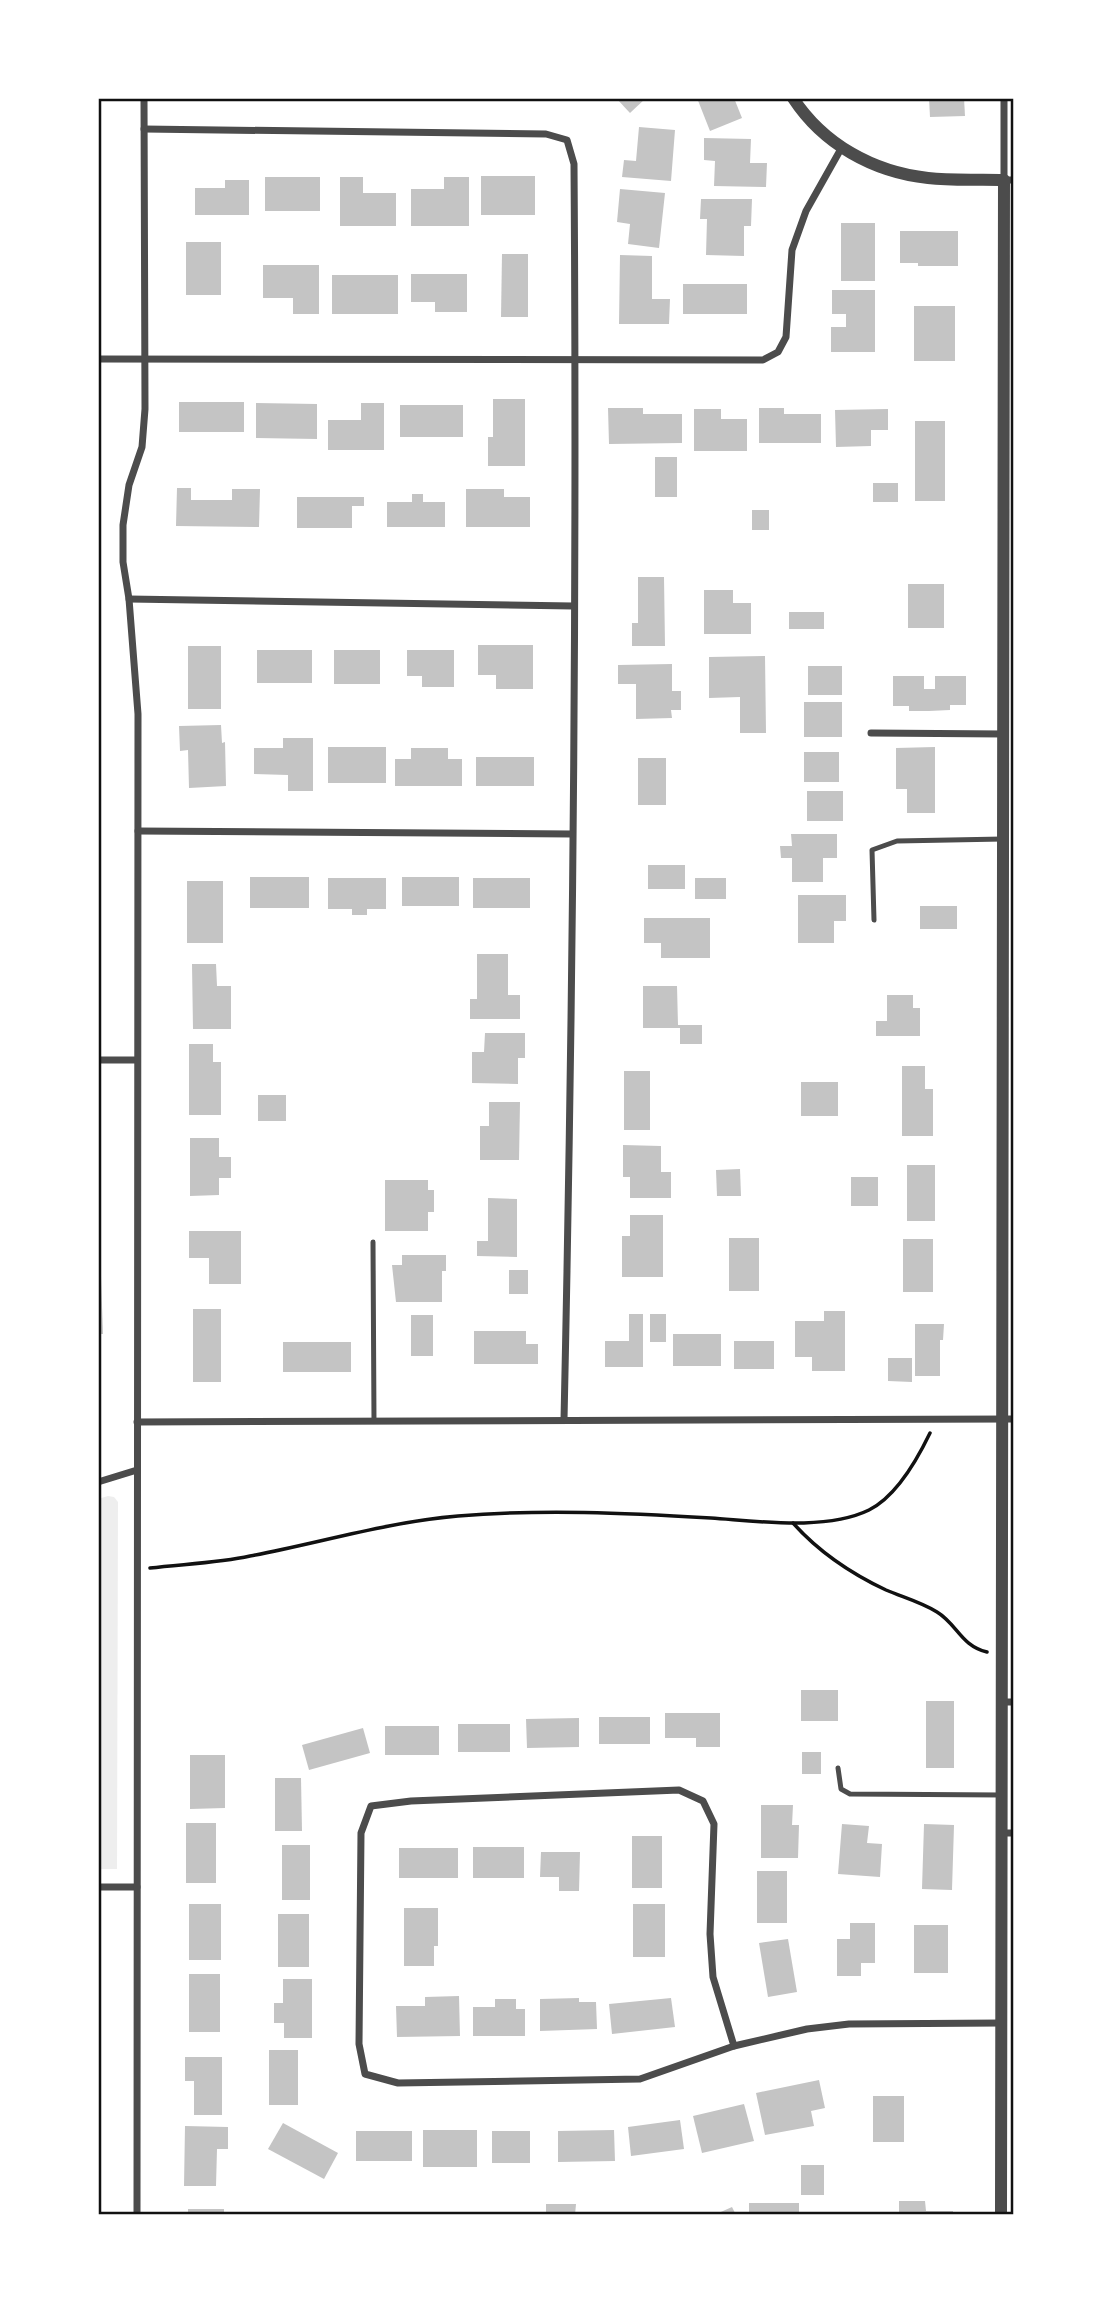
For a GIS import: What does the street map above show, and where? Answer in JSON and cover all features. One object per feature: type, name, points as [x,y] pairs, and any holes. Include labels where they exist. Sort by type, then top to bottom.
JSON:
[{"type":"street","points":[[137,2215],[138,713],[129,599],[123,562],[123,524],[129,485],[142,447],[145,409],[144,98]]},
{"type":"street","points":[[793,98],[817,129],[871,164],[928,178],[1009,180]]},
{"type":"street","points":[[1001,2215],[1002,2023],[1008,1833],[1002,1795],[1008,1702],[1003,1655],[1008,1418],[1008,1149],[1003,839],[1009,180],[1004,98]]},
{"type":"street","points":[[144,130],[546,134],[567,140],[574,164],[575,361],[569,1204],[564,1420]]},
{"type":"street","points":[[98,359],[763,360],[778,352],[786,337],[792,250],[806,211],[842,147]]},
{"type":"street","points":[[129,599],[573,606]]},
{"type":"street","points":[[871,733],[1004,734]]},
{"type":"street","points":[[138,831],[572,834]]},
{"type":"street","points":[[98,1060],[137,1060]]},
{"type":"street","points":[[137,1422],[1008,1418]]},
{"type":"street","points":[[98,1482],[137,1470]]},
{"type":"street","points":[[734,2046],[713,1977],[710,1934],[713,1824],[703,1801],[679,1790],[411,1801],[371,1806],[361,1833],[359,2044],[365,2074],[398,2083],[640,2080],[734,2046],[807,2029],[849,2024],[1002,2023]]},
{"type":"street","points":[[98,1887],[137,1887]]},
{"type":"lane","points":[[874,920],[872,850],[897,841],[1003,839]]},
{"type":"lane","points":[[373,1242],[374,1421]]},
{"type":"lane","points":[[838,1768],[841,1789],[850,1794],[1002,1795]]},
{"type":"path","points":[[137,1569],[247,1557],[365,1531],[456,1516],[558,1513],[793,1523],[834,1520],[869,1510],[890,1492],[912,1469],[937,1418]]},
{"type":"path","points":[[793,1523],[808,1540],[848,1568],[884,1589],[938,1612],[973,1649],[1003,1655]]},
{"type":"shaded area","points":[[114,1497],[118,1502],[117,1869],[98,1869],[98,1499]]},
{"type":"building","points":[[616,98],[646,98],[630,113]]},
{"type":"building","points":[[697,98],[734,98],[742,118],[710,131]]},
{"type":"building","points":[[929,98],[964,98],[965,116],[930,117]]},
{"type":"building","points":[[639,127],[675,130],[671,181],[622,177],[624,160],[636,161]]},
{"type":"building","points":[[704,138],[751,139],[750,163],[767,163],[766,187],[714,186],[715,161],[704,160]]},
{"type":"building","points":[[481,176],[535,176],[535,215],[481,215]]},
{"type":"building","points":[[265,177],[320,177],[320,211],[265,211]]},
{"type":"building","points":[[340,177],[363,177],[363,193],[396,193],[396,226],[340,226]]},
{"type":"building","points":[[444,177],[469,177],[469,226],[411,226],[411,189],[444,189]]},
{"type":"building","points":[[225,180],[249,180],[249,215],[195,215],[195,188],[225,188]]},
{"type":"building","points":[[620,189],[665,193],[659,248],[628,244],[630,224],[617,222]]},
{"type":"building","points":[[701,199],[752,199],[751,226],[744,226],[744,256],[706,255],[707,219],[700,219]]},
{"type":"building","points":[[841,223],[875,223],[875,281],[841,281]]},
{"type":"building","points":[[900,231],[958,231],[958,266],[900,263]]},
{"type":"building","points":[[186,242],[221,242],[221,295],[186,295]]},
{"type":"building","points":[[502,254],[528,254],[528,317],[501,317]]},
{"type":"building","points":[[620,255],[652,256],[652,299],[670,299],[669,324],[619,324]]},
{"type":"building","points":[[263,265],[319,265],[319,314],[293,314],[293,298],[263,298]]},
{"type":"building","points":[[411,274],[467,274],[467,312],[435,312],[435,302],[411,302]]},
{"type":"building","points":[[332,275],[398,275],[398,314],[332,314]]},
{"type":"building","points":[[683,284],[747,284],[747,314],[683,314]]},
{"type":"building","points":[[832,290],[875,290],[875,352],[831,352],[831,327],[846,327],[846,314],[832,314]]},
{"type":"building","points":[[914,306],[955,306],[955,361],[914,361]]},
{"type":"building","points":[[493,399],[525,399],[525,466],[488,466],[488,437],[493,437]]},
{"type":"building","points":[[179,402],[244,402],[244,432],[179,432]]},
{"type":"building","points":[[256,403],[317,404],[317,439],[256,438]]},
{"type":"building","points":[[361,403],[384,403],[384,450],[328,450],[328,420],[361,420]]},
{"type":"building","points":[[400,405],[463,405],[463,437],[400,437]]},
{"type":"building","points":[[608,408],[643,408],[643,414],[682,414],[682,443],[609,444]]},
{"type":"building","points":[[759,408],[784,408],[784,414],[821,414],[821,443],[759,443]]},
{"type":"building","points":[[694,409],[721,409],[721,419],[747,419],[747,451],[694,451]]},
{"type":"building","points":[[888,409],[888,430],[871,430],[871,446],[836,447],[835,410]]},
{"type":"building","points":[[915,421],[945,421],[945,501],[915,501]]},
{"type":"building","points":[[655,457],[677,457],[677,497],[655,497]]},
{"type":"building","points":[[873,483],[898,483],[898,502],[873,502]]},
{"type":"building","points":[[177,488],[191,488],[191,500],[232,500],[232,489],[260,489],[259,527],[176,526]]},
{"type":"building","points":[[466,489],[504,489],[504,497],[530,497],[530,527],[466,527]]},
{"type":"building","points":[[412,494],[423,494],[423,502],[445,502],[445,527],[387,527],[387,502],[412,502]]},
{"type":"building","points":[[297,497],[364,497],[364,506],[352,506],[352,528],[297,528]]},
{"type":"building","points":[[752,510],[769,510],[769,530],[752,530]]},
{"type":"building","points":[[638,577],[664,577],[665,646],[632,646],[632,623],[638,623]]},
{"type":"building","points":[[908,584],[944,584],[944,628],[908,628]]},
{"type":"building","points":[[704,590],[733,590],[733,603],[751,603],[751,634],[704,634]]},
{"type":"building","points":[[789,612],[824,612],[824,629],[789,629]]},
{"type":"building","points":[[478,645],[533,645],[533,689],[496,689],[496,675],[478,675]]},
{"type":"building","points":[[188,646],[221,646],[221,709],[188,709]]},
{"type":"building","points":[[257,650],[312,650],[312,683],[257,683]]},
{"type":"building","points":[[334,650],[380,650],[380,684],[334,684]]},
{"type":"building","points":[[407,650],[454,650],[454,687],[422,687],[422,676],[407,676]]},
{"type":"building","points":[[765,656],[766,733],[740,733],[740,697],[709,698],[709,657]]},
{"type":"building","points":[[672,664],[672,691],[681,691],[681,710],[671,710],[672,718],[636,719],[636,684],[618,684],[618,665]]},
{"type":"building","points":[[808,666],[842,666],[842,695],[808,695]]},
{"type":"building","points":[[893,676],[924,676],[924,689],[935,689],[935,676],[966,676],[966,705],[950,705],[950,710],[929,711],[909,711],[909,706],[893,706]]},
{"type":"building","points":[[804,702],[842,702],[842,737],[804,737]]},
{"type":"building","points":[[221,725],[222,743],[225,742],[226,786],[189,788],[188,750],[180,751],[179,726]]},
{"type":"building","points":[[283,738],[313,738],[313,791],[288,791],[288,775],[254,774],[254,748],[283,748]]},
{"type":"building","points":[[328,747],[386,747],[386,783],[328,783]]},
{"type":"building","points":[[935,747],[935,813],[907,813],[907,789],[896,789],[896,748]]},
{"type":"building","points":[[411,748],[448,748],[448,759],[462,759],[462,786],[395,786],[395,759],[411,759]]},
{"type":"building","points":[[804,752],[839,752],[839,782],[804,782]]},
{"type":"building","points":[[476,757],[534,757],[534,786],[476,786]]},
{"type":"building","points":[[638,758],[666,758],[666,805],[638,805]]},
{"type":"building","points":[[807,791],[843,791],[843,821],[807,821]]},
{"type":"building","points":[[791,834],[837,834],[837,858],[823,858],[823,882],[792,882],[792,858],[781,858],[780,846],[792,846]]},
{"type":"building","points":[[648,865],[685,865],[685,889],[648,889]]},
{"type":"building","points":[[250,877],[309,877],[309,908],[250,908]]},
{"type":"building","points":[[402,877],[459,877],[459,906],[402,906]]},
{"type":"building","points":[[328,878],[386,878],[386,909],[367,909],[367,915],[352,915],[352,909],[328,909]]},
{"type":"building","points":[[473,878],[530,878],[530,908],[473,908]]},
{"type":"building","points":[[695,878],[726,878],[726,899],[695,899]]},
{"type":"building","points":[[187,881],[223,881],[223,943],[187,943]]},
{"type":"building","points":[[798,895],[846,895],[846,921],[834,921],[834,943],[798,943]]},
{"type":"building","points":[[920,906],[957,906],[957,929],[920,929]]},
{"type":"building","points":[[644,918],[710,918],[710,958],[661,958],[661,943],[644,943]]},
{"type":"building","points":[[477,954],[508,954],[508,995],[520,995],[520,1019],[470,1019],[470,999],[477,999]]},
{"type":"building","points":[[192,964],[216,964],[217,986],[231,986],[231,1029],[193,1029]]},
{"type":"building","points":[[643,986],[677,986],[678,1025],[702,1025],[702,1044],[680,1044],[680,1028],[643,1028]]},
{"type":"building","points":[[887,995],[913,995],[913,1008],[920,1008],[920,1036],[876,1036],[876,1021],[887,1021]]},
{"type":"building","points":[[485,1033],[525,1033],[525,1058],[518,1058],[518,1084],[472,1083],[472,1052],[484,1052]]},
{"type":"building","points":[[189,1044],[213,1044],[213,1062],[221,1062],[221,1115],[189,1115]]},
{"type":"building","points":[[902,1066],[925,1066],[925,1089],[933,1089],[933,1136],[902,1136]]},
{"type":"building","points":[[624,1071],[650,1071],[650,1130],[624,1130]]},
{"type":"building","points":[[801,1082],[838,1082],[838,1116],[801,1116]]},
{"type":"building","points":[[258,1095],[286,1095],[286,1121],[258,1121]]},
{"type":"building","points":[[489,1102],[520,1102],[519,1160],[480,1160],[480,1126],[489,1126]]},
{"type":"building","points":[[190,1138],[219,1138],[219,1157],[231,1157],[231,1178],[219,1178],[219,1195],[190,1196]]},
{"type":"building","points":[[623,1145],[661,1146],[661,1172],[671,1172],[671,1198],[630,1198],[630,1177],[623,1177]]},
{"type":"building","points":[[907,1165],[935,1165],[935,1221],[907,1221]]},
{"type":"building","points":[[740,1169],[741,1196],[717,1196],[716,1170]]},
{"type":"building","points":[[851,1177],[878,1177],[878,1206],[851,1206]]},
{"type":"building","points":[[385,1180],[428,1180],[428,1190],[434,1190],[434,1212],[428,1212],[428,1231],[385,1231]]},
{"type":"building","points":[[488,1198],[517,1199],[517,1257],[477,1256],[477,1241],[488,1241]]},
{"type":"building","points":[[630,1215],[663,1215],[663,1277],[622,1277],[622,1236],[630,1236]]},
{"type":"building","points":[[189,1231],[241,1231],[241,1284],[209,1284],[209,1258],[189,1258]]},
{"type":"building","points":[[729,1238],[759,1238],[759,1291],[729,1291]]},
{"type":"building","points":[[903,1239],[933,1239],[933,1292],[903,1292]]},
{"type":"building","points":[[402,1255],[446,1255],[446,1271],[442,1271],[442,1302],[396,1302],[392,1265],[402,1265]]},
{"type":"building","points":[[509,1270],[528,1270],[528,1294],[509,1294]]},
{"type":"building","points":[[101,1277],[103,1334],[98,1334],[98,1278]]},
{"type":"building","points":[[193,1309],[221,1309],[221,1382],[193,1382]]},
{"type":"building","points":[[824,1311],[845,1311],[845,1371],[812,1371],[812,1357],[795,1357],[795,1321],[824,1321]]},
{"type":"building","points":[[629,1314],[643,1314],[643,1367],[605,1367],[605,1341],[629,1341]]},
{"type":"building","points":[[650,1314],[666,1314],[666,1342],[650,1342]]},
{"type":"building","points":[[411,1315],[433,1315],[433,1356],[411,1356]]},
{"type":"building","points":[[915,1324],[944,1324],[943,1340],[940,1340],[940,1376],[915,1376]]},
{"type":"building","points":[[474,1331],[526,1331],[526,1344],[538,1344],[538,1364],[474,1364]]},
{"type":"building","points":[[673,1334],[721,1334],[721,1366],[673,1366]]},
{"type":"building","points":[[734,1341],[774,1341],[774,1369],[734,1369]]},
{"type":"building","points":[[283,1342],[351,1342],[351,1372],[283,1372]]},
{"type":"building","points":[[888,1358],[912,1358],[912,1382],[888,1381]]},
{"type":"building","points":[[801,1690],[838,1690],[838,1721],[801,1721]]},
{"type":"building","points":[[926,1701],[954,1701],[954,1768],[926,1768]]},
{"type":"building","points":[[665,1713],[720,1713],[720,1747],[696,1747],[696,1738],[665,1738]]},
{"type":"building","points":[[599,1717],[650,1717],[650,1744],[599,1744]]},
{"type":"building","points":[[579,1718],[579,1747],[527,1748],[526,1719]]},
{"type":"building","points":[[458,1724],[510,1724],[510,1752],[458,1752]]},
{"type":"building","points":[[385,1726],[439,1726],[439,1755],[385,1755]]},
{"type":"building","points":[[363,1728],[370,1753],[309,1770],[302,1745]]},
{"type":"building","points":[[802,1752],[821,1752],[821,1774],[802,1774]]},
{"type":"building","points":[[190,1755],[225,1755],[225,1808],[190,1809]]},
{"type":"building","points":[[275,1778],[301,1778],[302,1831],[275,1831]]},
{"type":"building","points":[[761,1805],[793,1805],[792,1825],[799,1825],[798,1858],[761,1858]]},
{"type":"building","points":[[186,1823],[216,1823],[216,1883],[186,1883]]},
{"type":"building","points":[[842,1824],[869,1826],[867,1843],[882,1844],[880,1877],[838,1874]]},
{"type":"building","points":[[924,1824],[954,1825],[952,1890],[922,1889]]},
{"type":"building","points":[[632,1836],[662,1836],[662,1888],[632,1888]]},
{"type":"building","points":[[282,1845],[310,1845],[310,1900],[282,1900]]},
{"type":"building","points":[[473,1847],[524,1847],[524,1878],[473,1878]]},
{"type":"building","points":[[399,1848],[458,1848],[458,1878],[399,1878]]},
{"type":"building","points":[[541,1852],[580,1852],[579,1891],[559,1891],[559,1877],[540,1877]]},
{"type":"building","points":[[757,1871],[787,1871],[787,1923],[757,1923]]},
{"type":"building","points":[[189,1904],[221,1904],[221,1960],[189,1960]]},
{"type":"building","points":[[633,1904],[665,1904],[665,1957],[633,1957]]},
{"type":"building","points":[[404,1908],[438,1908],[438,1946],[434,1946],[434,1966],[404,1966]]},
{"type":"building","points":[[278,1914],[309,1914],[309,1967],[278,1967]]},
{"type":"building","points":[[850,1923],[875,1923],[875,1963],[861,1963],[861,1976],[837,1976],[837,1939],[850,1939]]},
{"type":"building","points":[[914,1925],[948,1925],[948,1973],[914,1973]]},
{"type":"building","points":[[788,1939],[797,1992],[768,1997],[759,1943]]},
{"type":"building","points":[[189,1974],[220,1974],[220,2032],[189,2032]]},
{"type":"building","points":[[283,1979],[312,1979],[312,2038],[284,2038],[284,2023],[274,2023],[274,2003],[283,2003]]},
{"type":"building","points":[[459,1996],[460,2036],[397,2037],[396,2006],[425,2006],[425,1997]]},
{"type":"building","points":[[579,1998],[579,2002],[596,2002],[597,2029],[540,2031],[540,1999]]},
{"type":"building","points":[[671,1998],[675,2027],[612,2034],[609,2004]]},
{"type":"building","points":[[495,1999],[516,1999],[516,2009],[525,2009],[525,2036],[473,2036],[473,2007],[495,2007]]},
{"type":"building","points":[[269,2050],[298,2050],[298,2105],[269,2105]]},
{"type":"building","points":[[185,2057],[222,2057],[222,2115],[194,2115],[194,2081],[185,2081]]},
{"type":"building","points":[[819,2080],[825,2108],[811,2111],[814,2126],[765,2135],[756,2093]]},
{"type":"building","points":[[873,2096],[904,2096],[904,2142],[873,2142]]},
{"type":"building","points":[[744,2104],[754,2141],[702,2153],[693,2116]]},
{"type":"building","points":[[680,2120],[684,2149],[631,2156],[628,2127]]},
{"type":"building","points":[[283,2123],[338,2153],[324,2179],[268,2149]]},
{"type":"building","points":[[185,2126],[228,2127],[228,2149],[217,2149],[216,2186],[184,2186]]},
{"type":"building","points":[[423,2130],[477,2130],[477,2167],[423,2167]]},
{"type":"building","points":[[614,2130],[615,2161],[558,2162],[558,2131]]},
{"type":"building","points":[[356,2131],[412,2131],[412,2161],[356,2161]]},
{"type":"building","points":[[492,2131],[530,2131],[530,2163],[492,2163]]},
{"type":"building","points":[[801,2165],[824,2165],[824,2195],[801,2195]]},
{"type":"building","points":[[899,2201],[925,2201],[926,2211],[953,2211],[953,2215],[899,2215]]},
{"type":"building","points":[[749,2203],[799,2203],[799,2215],[749,2215]]},
{"type":"building","points":[[546,2204],[576,2204],[575,2215],[546,2215]]},
{"type":"building","points":[[732,2207],[736,2215],[714,2215]]},
{"type":"building","points":[[188,2209],[224,2209],[224,2215],[188,2215]]},
{"type":"building","points":[[823,2212],[874,2212],[874,2215],[823,2215]]}]
